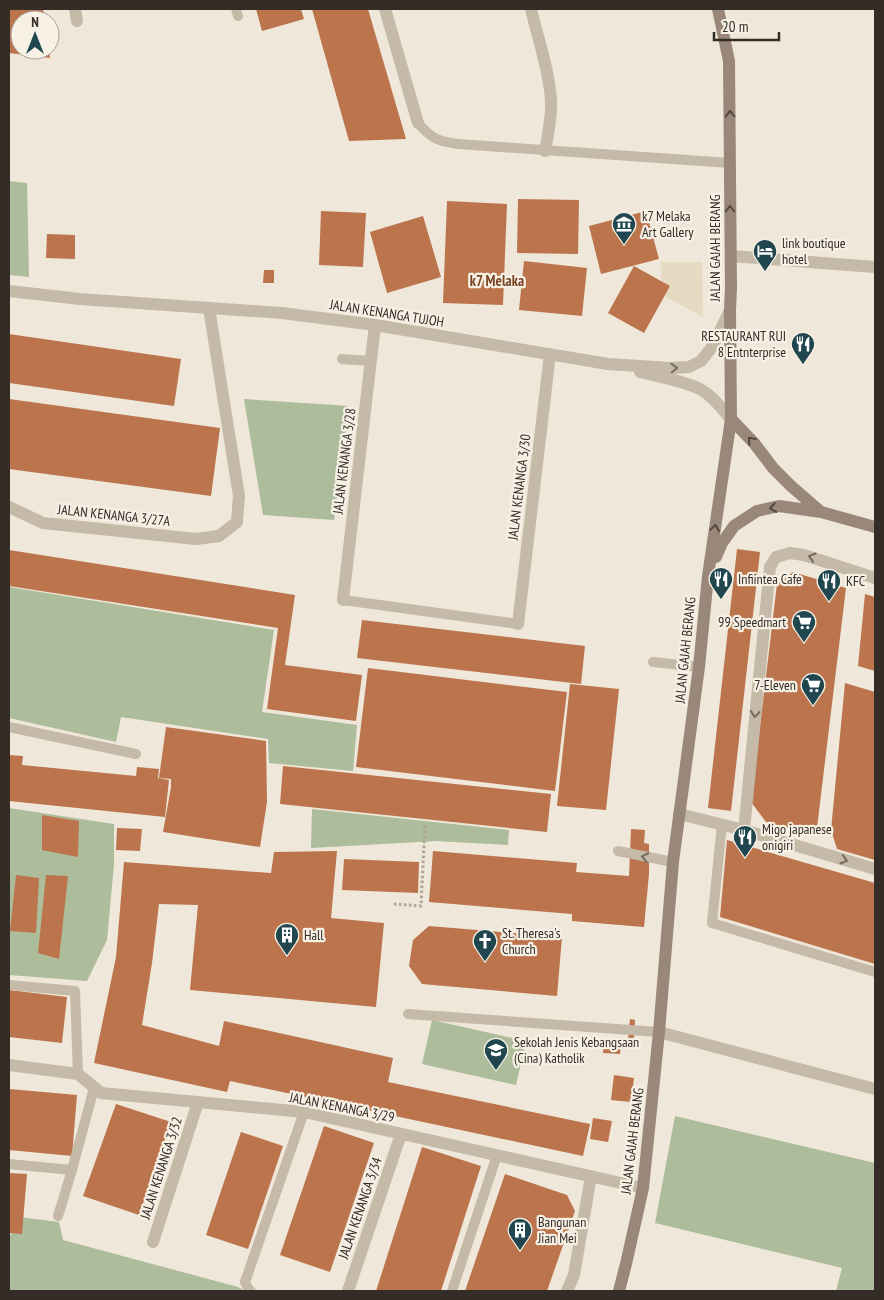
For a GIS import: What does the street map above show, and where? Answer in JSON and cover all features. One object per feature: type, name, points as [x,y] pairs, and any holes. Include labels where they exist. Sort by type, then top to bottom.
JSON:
[{"type":"street","points":[[385,9],[418,123]]},
{"type":"street","points":[[531,9],[549,82],[551,102],[545,151]]},
{"type":"street","name":"JALAN GAJAH BERANG","points":[[619,1291],[642,1188],[659,1032],[673,862],[699,667],[708,576],[731,419],[729,61],[718,9]]},
{"type":"street","points":[[731,256],[875,267]]},
{"type":"street","name":"JALAN KENANGA TUJOH","points":[[9,291],[80,299],[282,313],[375,325],[608,364],[671,368],[689,367],[700,361],[712,347],[730,310]]},
{"type":"street","name":"JALAN KENANGA 3/27A","points":[[9,508],[43,523],[196,539],[219,536],[237,522],[239,496],[209,308]]},
{"type":"street","name":"JALAN KENANGA 3/28","points":[[343,600],[375,325]]},
{"type":"street","name":"JALAN KENANGA 3/30","points":[[518,624],[550,354]]},
{"type":"street","points":[[608,364],[683,383],[701,390],[715,401],[754,443],[773,468],[821,512]]},
{"type":"street","points":[[708,576],[722,543],[734,526],[757,511],[779,506],[821,512],[875,527]]},
{"type":"street","points":[[744,830],[770,566],[776,556],[790,553],[804,555],[875,578]]},
{"type":"street","points":[[679,814],[744,830],[875,869]]},
{"type":"street","points":[[659,1032],[875,1089]]},
{"type":"street","points":[[9,1065],[78,1074]]},
{"type":"street","name":"JALAN KENANGA 3/29","points":[[78,1074],[101,1093],[304,1112],[642,1188]]},
{"type":"street","name":"JALAN KENANGA 3/32","points":[[153,1242],[198,1102]]},
{"type":"street","name":"JALAN KENANGA 3/34","points":[[348,1291],[401,1134]]},
{"type":"street","points":[[567,1291],[574,1275],[591,1176]]},
{"type":"lane","points":[[418,123],[429,135],[442,142],[730,163]]},
{"type":"lane","points":[[342,358],[371,361]]},
{"type":"lane","points":[[343,600],[518,624]]},
{"type":"lane","points":[[653,662],[699,667]]},
{"type":"lane","points":[[9,727],[136,754]]},
{"type":"lane","points":[[722,824],[712,923],[875,972]]},
{"type":"lane","points":[[618,851],[673,862]]},
{"type":"lane","points":[[9,985],[75,991],[78,1074]]},
{"type":"lane","points":[[408,1014],[659,1032]]},
{"type":"lane","points":[[58,1216],[94,1088]]},
{"type":"lane","points":[[251,1291],[245,1282],[304,1112]]},
{"type":"lane","points":[[452,1291],[497,1155]]},
{"type":"lane","points":[[9,1164],[72,1170]]},
{"type":"path","points":[[394,904],[421,906],[425,824]]},
{"type":"green space","points":[[9,181],[27,183],[29,277],[9,275]]},
{"type":"green space","points":[[244,399],[349,406],[334,520],[263,515]]},
{"type":"green space","points":[[9,587],[274,630],[262,712],[357,725],[353,771],[269,763],[268,739],[121,717],[116,742],[9,718]]},
{"type":"green space","points":[[9,808],[114,824],[114,864],[107,940],[87,981],[9,975]]},
{"type":"green space","points":[[312,809],[509,830],[508,845],[436,841],[311,848]]},
{"type":"green space","points":[[432,1020],[526,1041],[516,1085],[422,1064]]},
{"type":"green space","points":[[675,1116],[875,1163],[875,1291],[836,1291],[842,1268],[655,1223]]},
{"type":"green space","points":[[19,1217],[59,1222],[63,1240],[238,1287],[245,1291],[9,1291],[9,1238]]},
{"type":"shaded area","points":[[661,262],[702,262],[703,317],[662,295]]},
{"type":"building","points":[[9,9],[43,9],[10,10],[9,53]]},
{"type":"building","points":[[256,9],[301,9],[304,19],[262,31]]},
{"type":"building","points":[[312,9],[368,9],[406,139],[349,141]]},
{"type":"building","points":[[518,199],[579,200],[578,254],[517,253]]},
{"type":"building","points":[[447,201],[507,204],[503,305],[443,303]]},
{"type":"building","points":[[321,211],[366,213],[363,267],[319,265]]},
{"type":"building","points":[[646,211],[659,259],[601,274],[589,226]]},
{"type":"building","points":[[423,216],[441,277],[387,293],[370,232]]},
{"type":"building","points":[[47,234],[75,235],[75,259],[46,258]]},
{"type":"building","points":[[524,261],[587,268],[582,316],[519,310]]},
{"type":"building","points":[[634,266],[670,286],[644,333],[608,313]]},
{"type":"building","points":[[264,270],[274,270],[274,283],[263,283]]},
{"type":"building","points":[[9,334],[181,359],[174,406],[9,383]]},
{"type":"building","points":[[9,399],[220,428],[211,496],[9,469]]},
{"type":"building","points":[[737,549],[760,552],[731,811],[708,808]]},
{"type":"building","points":[[9,550],[295,595],[285,665],[362,675],[356,721],[267,709],[278,628],[9,586]]},
{"type":"building","points":[[793,572],[846,588],[816,836],[766,822],[751,802],[777,584]]},
{"type":"building","points":[[865,594],[875,597],[875,671],[858,666]]},
{"type":"building","points":[[362,620],[585,646],[581,684],[357,658]]},
{"type":"building","points":[[368,668],[567,692],[555,791],[356,767]]},
{"type":"building","points":[[845,683],[875,692],[875,860],[837,849],[831,830]]},
{"type":"building","points":[[570,684],[619,689],[606,810],[557,806]]},
{"type":"building","points":[[166,727],[266,741],[267,802],[260,847],[163,832],[171,787],[171,779],[159,778]]},
{"type":"building","points":[[9,755],[23,756],[22,765],[136,776],[137,767],[159,769],[158,778],[169,780],[165,817],[9,801]]},
{"type":"building","points":[[283,766],[551,794],[547,832],[280,804]]},
{"type":"building","points":[[42,815],[79,821],[78,857],[42,850]]},
{"type":"building","points":[[117,828],[142,829],[140,851],[116,850]]},
{"type":"building","points":[[631,829],[645,830],[644,843],[649,844],[649,874],[644,927],[572,921],[572,914],[429,902],[433,851],[577,863],[576,872],[629,876]]},
{"type":"building","points":[[727,840],[875,883],[875,964],[720,917]]},
{"type":"building","points":[[337,851],[331,918],[384,923],[376,1007],[190,990],[198,905],[159,904],[142,1025],[219,1046],[224,1021],[393,1058],[388,1082],[590,1124],[583,1156],[230,1081],[227,1092],[94,1063],[116,957],[124,862],[271,873],[274,852]]},
{"type":"building","points":[[344,859],[419,862],[418,893],[342,890]]},
{"type":"building","points":[[16,875],[39,878],[36,933],[10,931]]},
{"type":"building","points":[[46,875],[68,876],[59,959],[38,953]]},
{"type":"building","name":"St. Theresa's Church","points":[[429,926],[562,937],[557,996],[422,984],[409,966],[413,940]]},
{"type":"building","points":[[9,990],[67,997],[62,1043],[9,1037]]},
{"type":"building","points":[[630,1019],[635,1020],[634,1041],[628,1040]]},
{"type":"building","points":[[604,1040],[621,1042],[620,1054],[603,1053]]},
{"type":"building","points":[[614,1075],[634,1078],[631,1102],[611,1100]]},
{"type":"building","points":[[9,1089],[77,1095],[72,1156],[9,1150]]},
{"type":"building","points":[[116,1104],[171,1122],[139,1215],[83,1196]]},
{"type":"building","points":[[593,1118],[612,1121],[608,1142],[590,1139]]},
{"type":"building","points":[[324,1126],[374,1143],[330,1272],[280,1255]]},
{"type":"building","points":[[241,1132],[283,1146],[248,1249],[206,1235]]},
{"type":"building","points":[[422,1147],[481,1166],[441,1291],[376,1291]]},
{"type":"building","points":[[9,1173],[27,1174],[22,1234],[9,1233]]},
{"type":"building","name":"Bangunan Jian Mei","points":[[505,1174],[567,1195],[575,1211],[547,1291],[465,1291]]},
{"type":"place","name":"k7 Melaka Art Gallery","points":[[624,245]]},
{"type":"place","name":"link boutique hotel","points":[[765,272]]},
{"type":"place","name":"RESTAURANT RUI 8 Entnterprise","points":[[803,365]]},
{"type":"place","name":"Infiintea Cafe","points":[[721,600]]},
{"type":"place","name":"KFC","points":[[829,602]]},
{"type":"place","name":"99 Speedmart","points":[[804,643]]},
{"type":"place","name":"7-Eleven","points":[[813,706]]},
{"type":"place","name":"Migo japanese onigiri","points":[[745,858]]},
{"type":"place","name":"Hall","points":[[287,956]]},
{"type":"place","name":"St. Theresa's Church","points":[[485,962]]},
{"type":"place","name":"Sekolah Jenis Kebangsaan (Cina) Katholik","points":[[496,1071]]},
{"type":"place","name":"Bangunan Jian Mei","points":[[520,1251]]},
{"type":"district","name":"k7 Melaka","points":[[497,281]]}]
